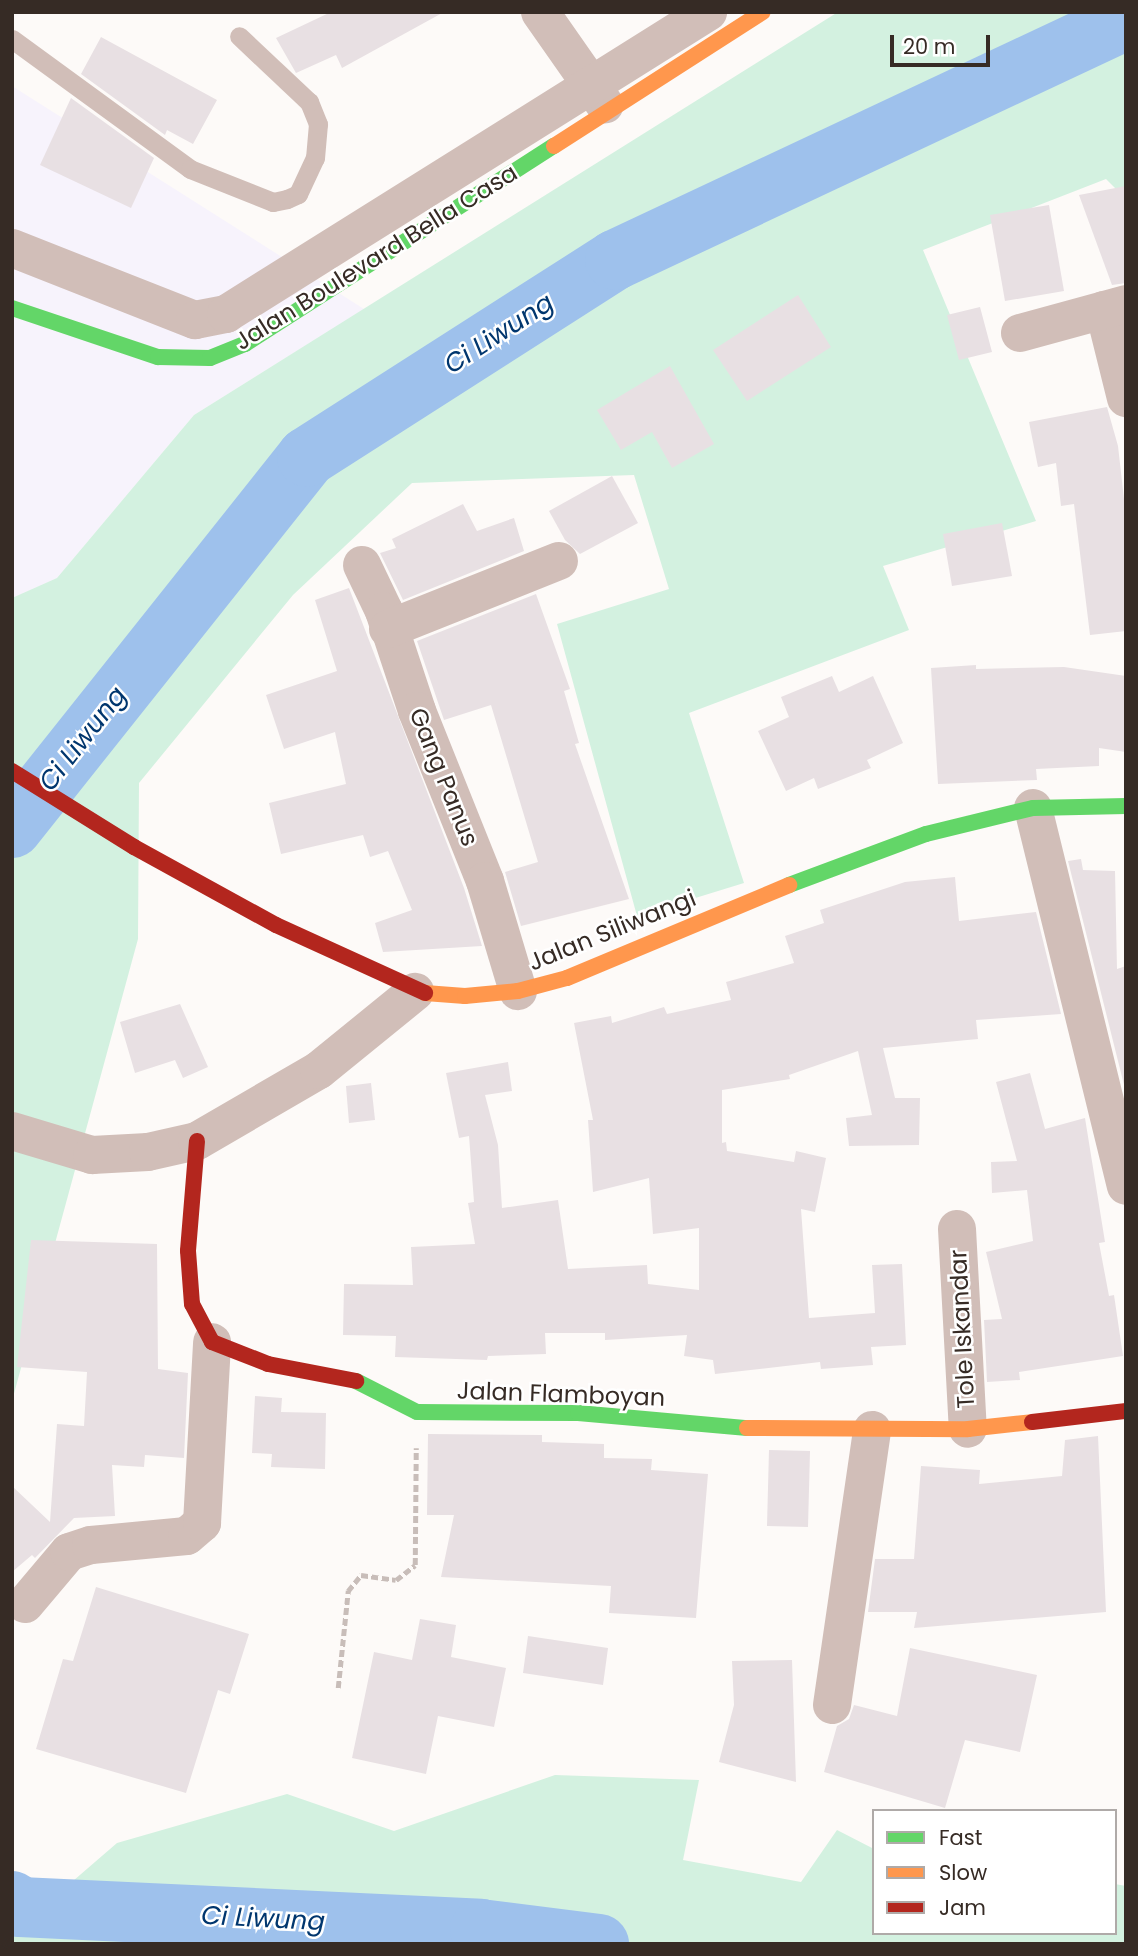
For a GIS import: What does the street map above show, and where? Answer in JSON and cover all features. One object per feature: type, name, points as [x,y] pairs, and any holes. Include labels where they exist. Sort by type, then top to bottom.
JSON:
[{"type":"street","points":[[540,12],[599,97]]},
{"type":"street","name":"Jalan Boulevard Bella Casa","points":[[599,97],[708,12]]},
{"type":"street","name":"Jalan Boulevard Bella Casa","points":[[12,308],[158,357],[210,358],[236,329],[599,97],[763,12]]},
{"type":"street","name":"Jalan Boulevard Bella Casa","points":[[12,248],[195,320],[236,329]]},
{"type":"street","points":[[1020,333],[1115,307],[1126,398]]},
{"type":"street","points":[[388,629],[559,561]]},
{"type":"street","name":"Gang Panus","points":[[362,565],[485,881],[518,991]]},
{"type":"street","name":"Jalan Siliwangi","points":[[12,771],[134,847],[276,925],[415,992],[465,996],[518,991],[567,978],[720,911],[926,834],[1033,808],[1126,806]]},
{"type":"street","points":[[1033,808],[1126,1186]]},
{"type":"street","points":[[12,1131],[92,1155],[148,1153],[197,1141],[319,1070],[415,992]]},
{"type":"street","points":[[25,1604],[69,1552],[92,1545],[187,1536],[202,1524],[212,1342],[192,1304],[189,1264],[197,1141]]},
{"type":"street","name":"Tole Iskandar","points":[[957,1229],[968,1429]]},
{"type":"street","name":"Jalan Flamboyan","points":[[212,1342],[268,1364],[346,1376],[418,1412],[578,1413],[752,1427],[872,1430],[968,1429],[1126,1411]]},
{"type":"street","points":[[832,1705],[872,1430]]},
{"type":"lane","points":[[12,39],[190,169],[273,202],[287,199],[298,194],[306,180],[315,158],[318,124],[309,102],[239,36]]},
{"type":"path","points":[[338,1688],[348,1591],[361,1575],[396,1580],[415,1565],[418,1412]]},
{"type":"shaded area","points":[[12,86],[364,309],[194,415],[57,578],[12,598]]},
{"type":"green space","points":[[838,12],[1126,12],[1126,199],[1106,179],[923,250],[1036,521],[883,566],[909,630],[689,713],[744,883],[637,916],[557,624],[669,589],[634,475],[412,483],[293,595],[139,783],[138,939],[12,1401],[12,598],[57,578],[194,415]]},
{"type":"green space","points":[[555,1775],[699,1780],[683,1860],[801,1882],[837,1830],[872,1848],[872,1935],[1117,1935],[1117,1884],[1126,1886],[1126,1944],[12,1944],[12,1869],[44,1906],[117,1843],[287,1794],[394,1831]]},
{"type":"building","points":[[331,12],[444,12],[342,68],[336,55],[296,73],[276,38]]},
{"type":"building","points":[[101,37],[217,100],[193,144],[167,130],[165,135],[81,74]]},
{"type":"building","points":[[71,98],[154,158],[131,208],[40,165]]},
{"type":"building","points":[[1126,186],[1126,283],[1112,285],[1079,195]]},
{"type":"building","points":[[1049,205],[1064,291],[1005,301],[990,215]]},
{"type":"building","points":[[798,295],[831,347],[747,401],[713,350]]},
{"type":"building","points":[[980,307],[992,352],[959,360],[947,315]]},
{"type":"building","points":[[670,366],[714,444],[672,468],[652,432],[621,450],[597,410]]},
{"type":"building","points":[[1107,407],[1118,446],[1124,499],[1126,631],[1090,635],[1074,504],[1061,506],[1056,463],[1038,467],[1029,422]]},
{"type":"building","points":[[612,476],[638,523],[580,554],[565,540],[549,511]]},
{"type":"building","points":[[463,504],[477,531],[514,518],[524,551],[403,600],[380,553],[396,548],[392,539]]},
{"type":"building","points":[[1002,523],[1012,576],[952,586],[943,534]]},
{"type":"building","points":[[349,588],[464,888],[482,946],[383,952],[375,923],[412,910],[388,851],[370,857],[363,835],[281,854],[269,803],[346,784],[335,732],[284,749],[266,695],[337,671],[315,600]]},
{"type":"building","points":[[536,594],[570,689],[564,691],[579,743],[575,744],[629,899],[521,926],[505,872],[538,862],[491,705],[444,720],[417,641]]},
{"type":"building","points":[[976,665],[976,669],[1064,667],[1126,676],[1126,752],[1099,748],[1099,766],[1036,769],[1037,780],[938,784],[931,668]]},
{"type":"building","points":[[832,676],[839,692],[873,676],[903,743],[867,760],[871,768],[818,789],[814,778],[786,791],[758,731],[789,717],[781,697]]},
{"type":"building","points":[[1081,859],[1083,870],[1115,871],[1117,969],[1126,966],[1126,1093],[1068,861]]},
{"type":"building","points":[[955,877],[959,921],[1036,912],[1061,1014],[976,1020],[978,1039],[883,1048],[895,1098],[920,1098],[919,1145],[849,1146],[846,1118],[872,1115],[858,1051],[789,1075],[790,1079],[722,1090],[722,1143],[726,1142],[727,1151],[794,1162],[796,1151],[826,1158],[815,1212],[801,1209],[809,1318],[875,1313],[872,1265],[902,1264],[906,1345],[871,1347],[873,1365],[821,1369],[820,1362],[715,1374],[713,1360],[684,1356],[687,1335],[605,1340],[605,1333],[545,1333],[546,1354],[488,1356],[487,1360],[395,1357],[396,1336],[343,1335],[344,1284],[413,1285],[411,1247],[475,1244],[468,1203],[474,1202],[469,1136],[459,1138],[446,1073],[508,1062],[512,1091],[485,1095],[498,1145],[502,1208],[558,1200],[568,1269],[647,1265],[648,1284],[699,1290],[699,1228],[653,1234],[649,1178],[593,1192],[588,1120],[593,1120],[574,1023],[611,1016],[612,1023],[664,1007],[667,1014],[731,1000],[726,982],[794,963],[785,936],[824,923],[820,910],[905,882]]},
{"type":"building","points":[[180,1004],[208,1067],[183,1078],[175,1060],[135,1073],[120,1022]]},
{"type":"building","points":[[1030,1073],[1045,1129],[1085,1118],[1105,1242],[1099,1243],[1109,1296],[1114,1295],[1123,1356],[1019,1372],[1020,1380],[987,1382],[984,1320],[1002,1319],[986,1252],[1033,1241],[1027,1190],[992,1193],[991,1162],[1017,1161],[996,1082]]},
{"type":"building","points":[[371,1083],[375,1120],[349,1123],[346,1086]]},
{"type":"building","points":[[31,1240],[157,1244],[158,1369],[188,1373],[184,1458],[145,1455],[144,1467],[112,1465],[115,1516],[74,1518],[35,1558],[32,1555],[12,1572],[12,1486],[50,1522],[57,1424],[84,1426],[87,1372],[17,1367]]},
{"type":"building","points":[[255,1396],[282,1398],[281,1412],[326,1413],[325,1469],[271,1467],[272,1454],[252,1453]]},
{"type":"building","points":[[428,1434],[542,1435],[542,1442],[604,1444],[604,1458],[652,1459],[651,1470],[708,1474],[696,1618],[609,1613],[611,1586],[441,1577],[454,1515],[427,1515]]},
{"type":"building","points":[[1098,1436],[1106,1612],[914,1628],[917,1612],[868,1612],[875,1559],[914,1559],[921,1466],[980,1470],[979,1484],[1062,1476],[1065,1440]]},
{"type":"building","points":[[769,1450],[810,1451],[808,1527],[767,1526]]},
{"type":"building","points":[[96,1587],[249,1634],[230,1694],[218,1690],[186,1793],[36,1749],[63,1659],[73,1661]]},
{"type":"building","points":[[420,1619],[456,1625],[451,1657],[506,1668],[494,1727],[438,1716],[426,1774],[352,1758],[374,1652],[412,1660]]},
{"type":"building","points":[[528,1636],[608,1648],[603,1685],[523,1673]]},
{"type":"building","points":[[910,1648],[1037,1675],[1020,1752],[965,1740],[945,1808],[824,1772],[837,1726],[849,1719],[854,1705],[897,1716]]},
{"type":"building","points":[[792,1660],[796,1782],[719,1762],[734,1705],[732,1661]]},
{"type":"waterway","name":"Ci Liwung","points":[[12,828],[307,457],[615,260],[1126,20]]},
{"type":"waterway","name":"Ci Liwung","points":[[12,1901],[20,1907],[480,1929],[599,1944]]},
{"type":"traffic: fast","points":[[12,308],[158,357],[210,358],[245,344],[554,146]]},
{"type":"traffic: fast","points":[[789,885],[926,834],[1033,808],[1126,806]]},
{"type":"traffic: fast","points":[[356,1381],[417,1412],[578,1413],[747,1428]]},
{"type":"traffic: slow","points":[[554,146],[763,12]]},
{"type":"traffic: slow","points":[[425,993],[465,996],[518,991],[567,978],[789,885]]},
{"type":"traffic: slow","points":[[747,1428],[968,1429],[1032,1422]]},
{"type":"traffic: jam","points":[[12,771],[134,847],[276,925],[425,993]]},
{"type":"traffic: jam","points":[[197,1141],[188,1251],[192,1304],[212,1342],[268,1364],[356,1381]]},
{"type":"traffic: jam","points":[[1032,1422],[1126,1411]]}]
